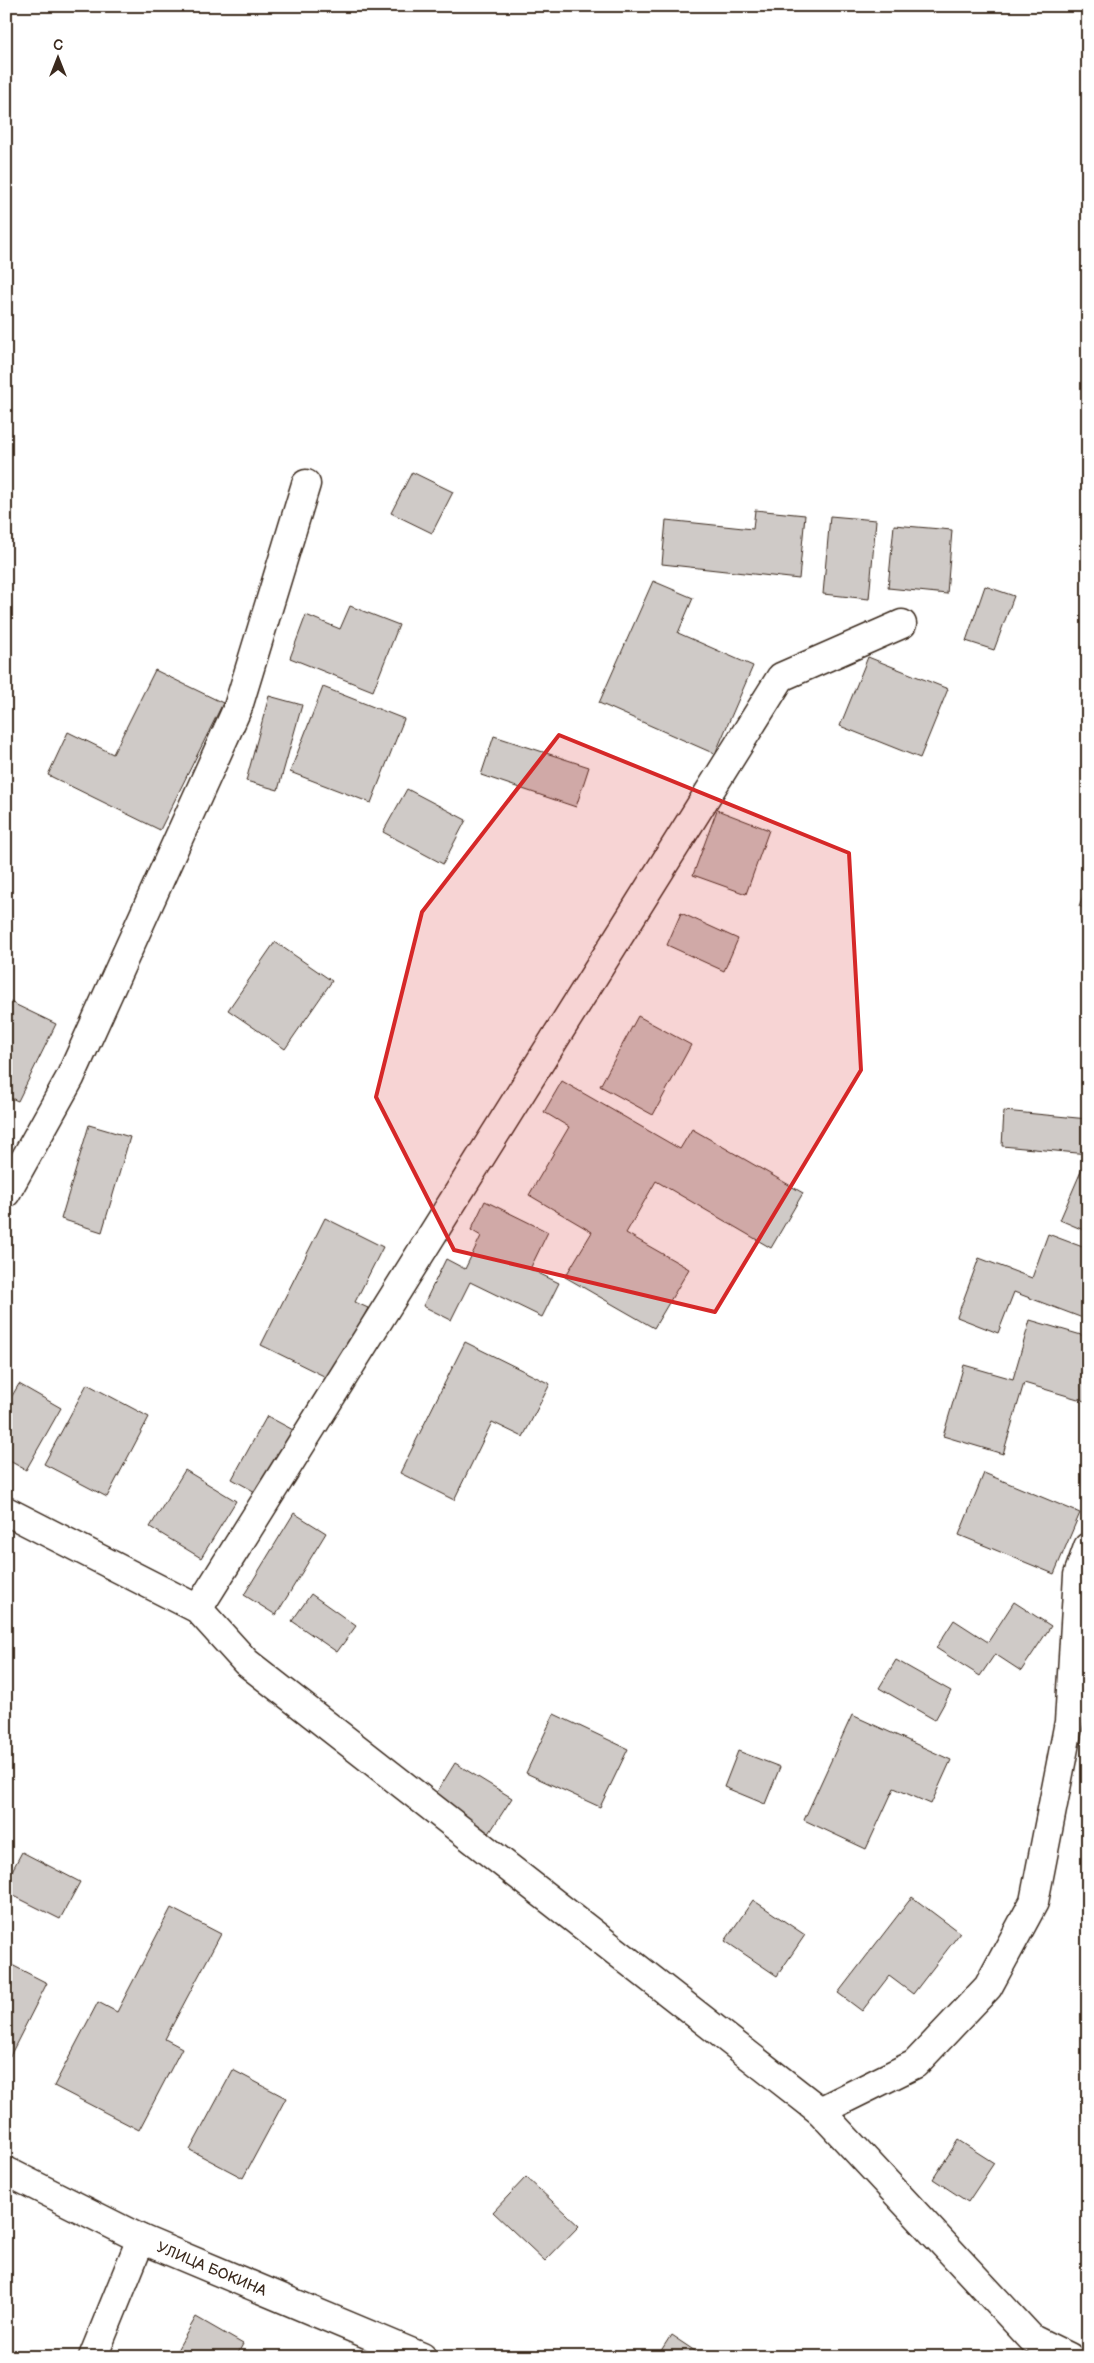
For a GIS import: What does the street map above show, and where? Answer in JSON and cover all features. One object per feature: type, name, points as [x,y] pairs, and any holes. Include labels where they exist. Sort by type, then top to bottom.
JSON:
[{"type":"street","points":[[6,1193],[70,1078],[238,707],[306,484]]},
{"type":"street","points":[[198,1609],[781,677],[902,624]]},
{"type":"street","points":[[6,1512],[198,1609],[246,1662],[820,2111],[1032,2339],[1069,2357]]},
{"type":"street","points":[[820,2111],[915,2064],[988,1987],[1034,1902],[1078,1722],[1078,1575],[1088,1547]]},
{"type":"street","name":"УЛИЦА БОКИНА","points":[[6,2171],[141,2239],[422,2357]]},
{"type":"street","points":[[94,2357],[141,2239]]},
{"type":"highlighted area","points":[[559,735],[849,853],[861,1070],[715,1312],[454,1250],[376,1097],[422,912]]},
{"type":"building","points":[[412,472],[453,492],[432,533],[391,513]]},
{"type":"building","points":[[755,510],[805,515],[799,579],[662,564],[666,520],[753,529]]},
{"type":"building","points":[[830,516],[876,520],[869,599],[823,594]]},
{"type":"building","points":[[894,525],[952,530],[947,594],[888,588]]},
{"type":"building","points":[[653,581],[693,598],[678,633],[753,666],[715,754],[599,703]]},
{"type":"building","points":[[985,586],[1014,596],[994,650],[966,641]]},
{"type":"building","points":[[350,606],[399,625],[373,691],[290,658],[306,615],[340,629]]},
{"type":"building","points":[[868,657],[948,689],[920,758],[840,726]]},
{"type":"building","points":[[155,670],[223,703],[160,830],[48,775],[68,732],[113,754]]},
{"type":"building","points":[[323,687],[404,719],[371,803],[290,772]]},
{"type":"building","points":[[269,696],[302,705],[278,790],[246,781]]},
{"type":"building","points":[[494,736],[589,767],[576,807],[481,775]]},
{"type":"building","points":[[407,789],[466,820],[443,864],[383,832]]},
{"type":"building","points":[[717,810],[769,830],[746,894],[693,875]]},
{"type":"building","points":[[1088,883],[1088,910],[1079,906]]},
{"type":"building","points":[[681,913],[738,939],[724,971],[667,945]]},
{"type":"building","points":[[275,942],[332,981],[285,1049],[228,1010]]},
{"type":"building","points":[[6,1000],[56,1024],[18,1101],[6,1096]]},
{"type":"building","points":[[638,1016],[691,1045],[653,1115],[600,1086]]},
{"type":"building","points":[[562,1081],[680,1149],[692,1129],[803,1193],[771,1248],[656,1181],[626,1233],[689,1269],[654,1328],[565,1277],[592,1232],[529,1195],[569,1127],[544,1112]]},
{"type":"building","points":[[1004,1111],[1088,1119],[1088,1154],[1002,1146]]},
{"type":"building","points":[[89,1125],[130,1137],[102,1232],[61,1219]]},
{"type":"building","points":[[1085,1162],[1088,1163],[1088,1232],[1060,1220]]},
{"type":"building","points":[[485,1201],[548,1232],[530,1269],[559,1283],[542,1317],[470,1282],[451,1320],[423,1306],[446,1259],[465,1269],[481,1236],[471,1230]]},
{"type":"building","points":[[325,1218],[383,1247],[355,1302],[368,1308],[332,1380],[261,1345]]},
{"type":"building","points":[[1048,1234],[1088,1249],[1088,1320],[1014,1292],[998,1333],[957,1317],[979,1258],[1032,1278]]},
{"type":"building","points":[[1030,1320],[1088,1337],[1088,1402],[1024,1383],[1003,1454],[943,1436],[964,1365],[1013,1379]]},
{"type":"building","points":[[465,1342],[550,1384],[523,1437],[492,1422],[454,1500],[400,1473]]},
{"type":"building","points":[[19,1384],[61,1408],[26,1470],[6,1459],[6,1406]]},
{"type":"building","points":[[87,1384],[149,1417],[107,1497],[44,1464]]},
{"type":"building","points":[[267,1416],[295,1431],[259,1494],[232,1479]]},
{"type":"building","points":[[185,1470],[236,1501],[201,1558],[150,1527]]},
{"type":"building","points":[[984,1473],[1080,1513],[1054,1574],[959,1535]]},
{"type":"building","points":[[294,1513],[326,1533],[276,1615],[244,1595]]},
{"type":"building","points":[[311,1594],[356,1626],[337,1652],[292,1621]]},
{"type":"building","points":[[1014,1602],[1051,1626],[1021,1671],[995,1654],[980,1676],[936,1648],[954,1620],[988,1642]]},
{"type":"building","points":[[896,1660],[951,1691],[935,1720],[879,1688]]},
{"type":"building","points":[[554,1714],[628,1749],[600,1807],[526,1773]]},
{"type":"building","points":[[852,1715],[951,1760],[931,1804],[894,1788],[866,1849],[804,1820]]},
{"type":"building","points":[[738,1751],[780,1767],[765,1804],[724,1787]]},
{"type":"building","points":[[455,1763],[512,1798],[488,1835],[432,1800]]},
{"type":"building","points":[[22,1852],[80,1882],[60,1919],[6,1892],[6,1882]]},
{"type":"building","points":[[912,1897],[960,1933],[913,1994],[889,1976],[862,2011],[838,1993]]},
{"type":"building","points":[[753,1900],[805,1935],[777,1976],[725,1941]]},
{"type":"building","points":[[171,1908],[221,1934],[165,2039],[182,2048],[139,2130],[54,2086],[98,2002],[117,2012]]},
{"type":"building","points":[[6,1962],[47,1983],[10,2056],[6,2054]]},
{"type":"building","points":[[233,2070],[286,2098],[243,2178],[190,2150]]},
{"type":"building","points":[[958,2140],[994,2163],[968,2202],[933,2179]]},
{"type":"building","points":[[526,2177],[579,2226],[545,2261],[493,2212]]},
{"type":"building","points":[[196,2317],[243,2344],[236,2357],[173,2357]]},
{"type":"building","points":[[671,2335],[704,2357],[657,2357]]}]
